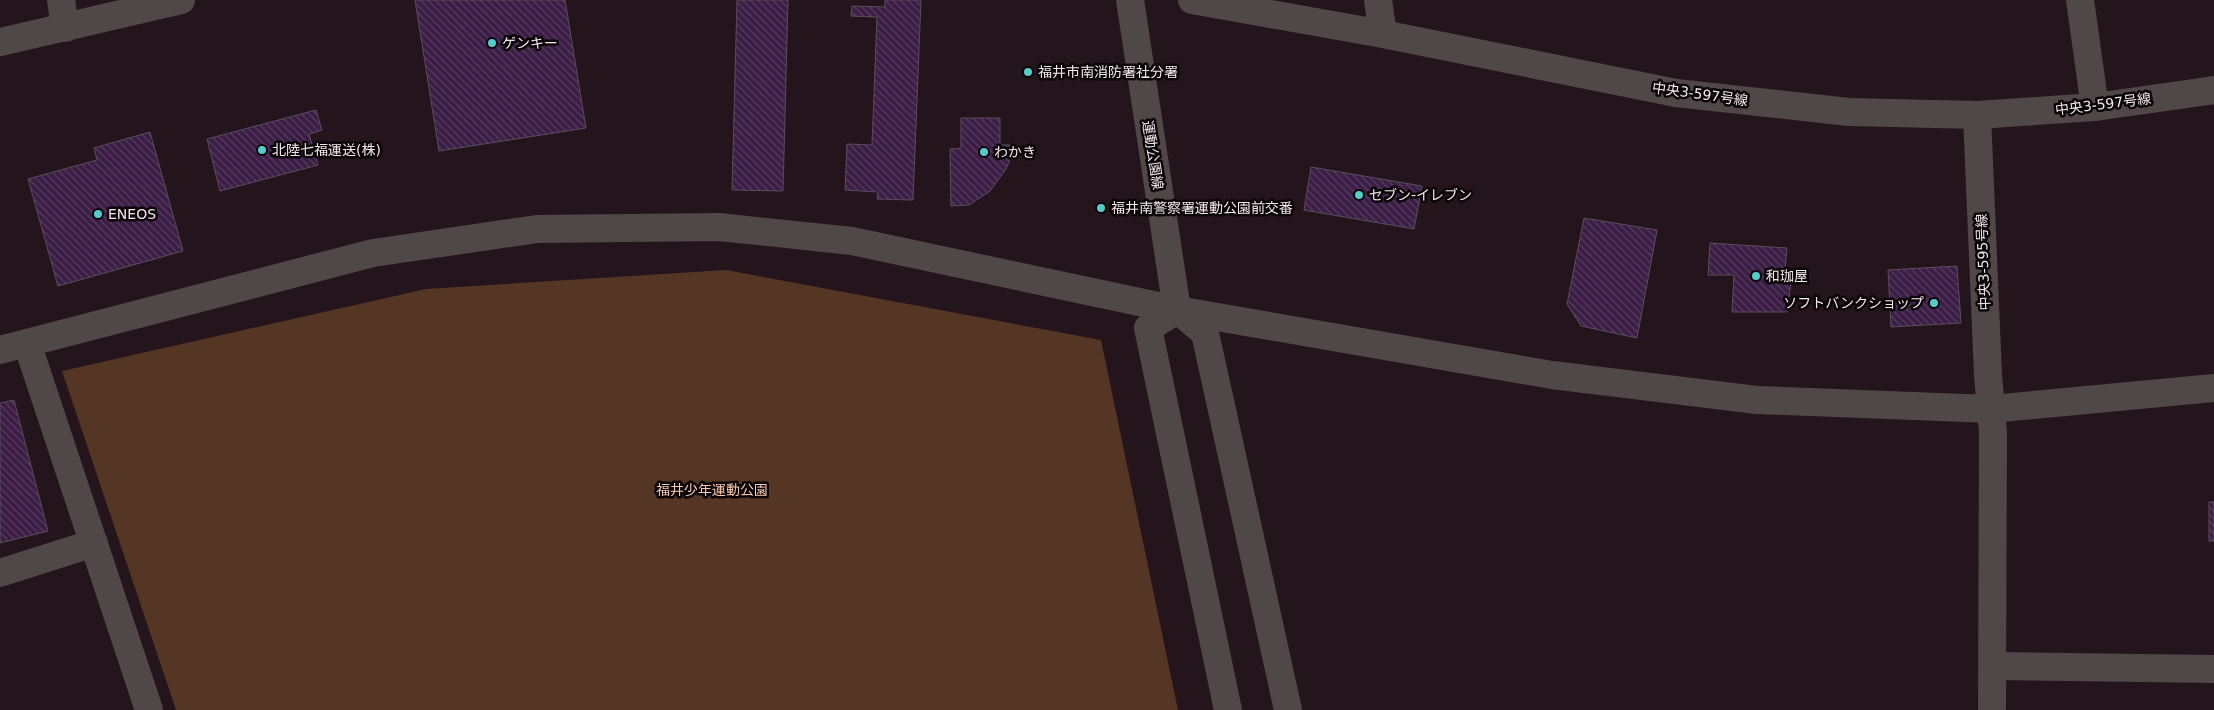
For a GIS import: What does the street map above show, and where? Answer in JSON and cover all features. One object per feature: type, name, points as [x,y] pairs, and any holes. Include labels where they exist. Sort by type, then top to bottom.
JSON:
[{"type":"street","points":[[61,0],[65,28]]},
{"type":"street","points":[[0,42],[181,0]]},
{"type":"street","name":"運動公園線","points":[[1130,0],[1177,310]]},
{"type":"street","name":"中央3-597号線","points":[[1192,0],[1383,34],[1676,93],[1849,112],[1977,115],[2095,107],[2214,90]]},
{"type":"street","points":[[1378,0],[1383,34]]},
{"type":"street","points":[[2080,0],[2095,107]]},
{"type":"street","name":"中央3-595号線","points":[[1977,115],[1993,433],[1992,710]]},
{"type":"street","points":[[0,350],[373,253],[537,229],[719,227],[852,241],[1177,310],[1552,375],[1757,400],[1991,409],[2214,388]]},
{"type":"street","points":[[1177,310],[1148,328],[1228,710]]},
{"type":"street","points":[[1177,310],[1205,333],[1288,710]]},
{"type":"street","points":[[26,343],[149,710]]},
{"type":"street","points":[[0,573],[94,543]]},
{"type":"street","points":[[1993,666],[2214,669]]},
{"type":"green space","name":"福井少年運動公園","points":[[726,270],[1101,340],[1178,710],[176,710],[62,371],[426,289]]},
{"type":"building","points":[[415,0],[565,0],[586,128],[439,151]]},
{"type":"building","points":[[737,0],[788,0],[783,191],[732,190]]},
{"type":"building","points":[[885,0],[921,0],[913,200],[877,199],[878,192],[845,190],[847,144],[872,145],[877,17],[851,16],[852,6],[885,7]]},
{"type":"building","points":[[316,110],[322,130],[309,134],[318,165],[220,191],[207,139]]},
{"type":"building","points":[[961,118],[1000,118],[1000,145],[1016,145],[1006,169],[990,191],[969,205],[951,206],[950,149],[961,148]]},
{"type":"building","points":[[150,132],[183,251],[58,286],[28,179],[97,160],[94,148]]},
{"type":"building","points":[[1311,167],[1422,186],[1414,229],[1304,210]]},
{"type":"building","points":[[1584,218],[1657,230],[1637,338],[1581,326],[1567,304]]},
{"type":"building","points":[[1710,243],[1787,248],[1784,280],[1791,281],[1787,312],[1732,312],[1734,275],[1708,275]]},
{"type":"building","points":[[1957,266],[1961,323],[1891,327],[1888,270]]},
{"type":"building","points":[[14,400],[48,531],[0,543],[0,403]]},
{"type":"building","points":[[2209,502],[2214,502],[2214,541],[2209,541]]},
{"type":"place","name":"ゲンキー","points":[[492,43]]},
{"type":"place","name":"福井市南消防署社分署","points":[[1028,72]]},
{"type":"place","name":"北陸七福運送(株)","points":[[262,150]]},
{"type":"place","name":"わかき","points":[[984,152]]},
{"type":"place","name":"セブン-イレブン","points":[[1359,195]]},
{"type":"place","name":"福井南警察署運動公園前交番","points":[[1101,208]]},
{"type":"place","name":"ENEOS","points":[[98,214]]},
{"type":"place","name":"和珈屋","points":[[1756,276]]},
{"type":"place","name":"ソフトバンクショップ","points":[[1934,303]]}]
